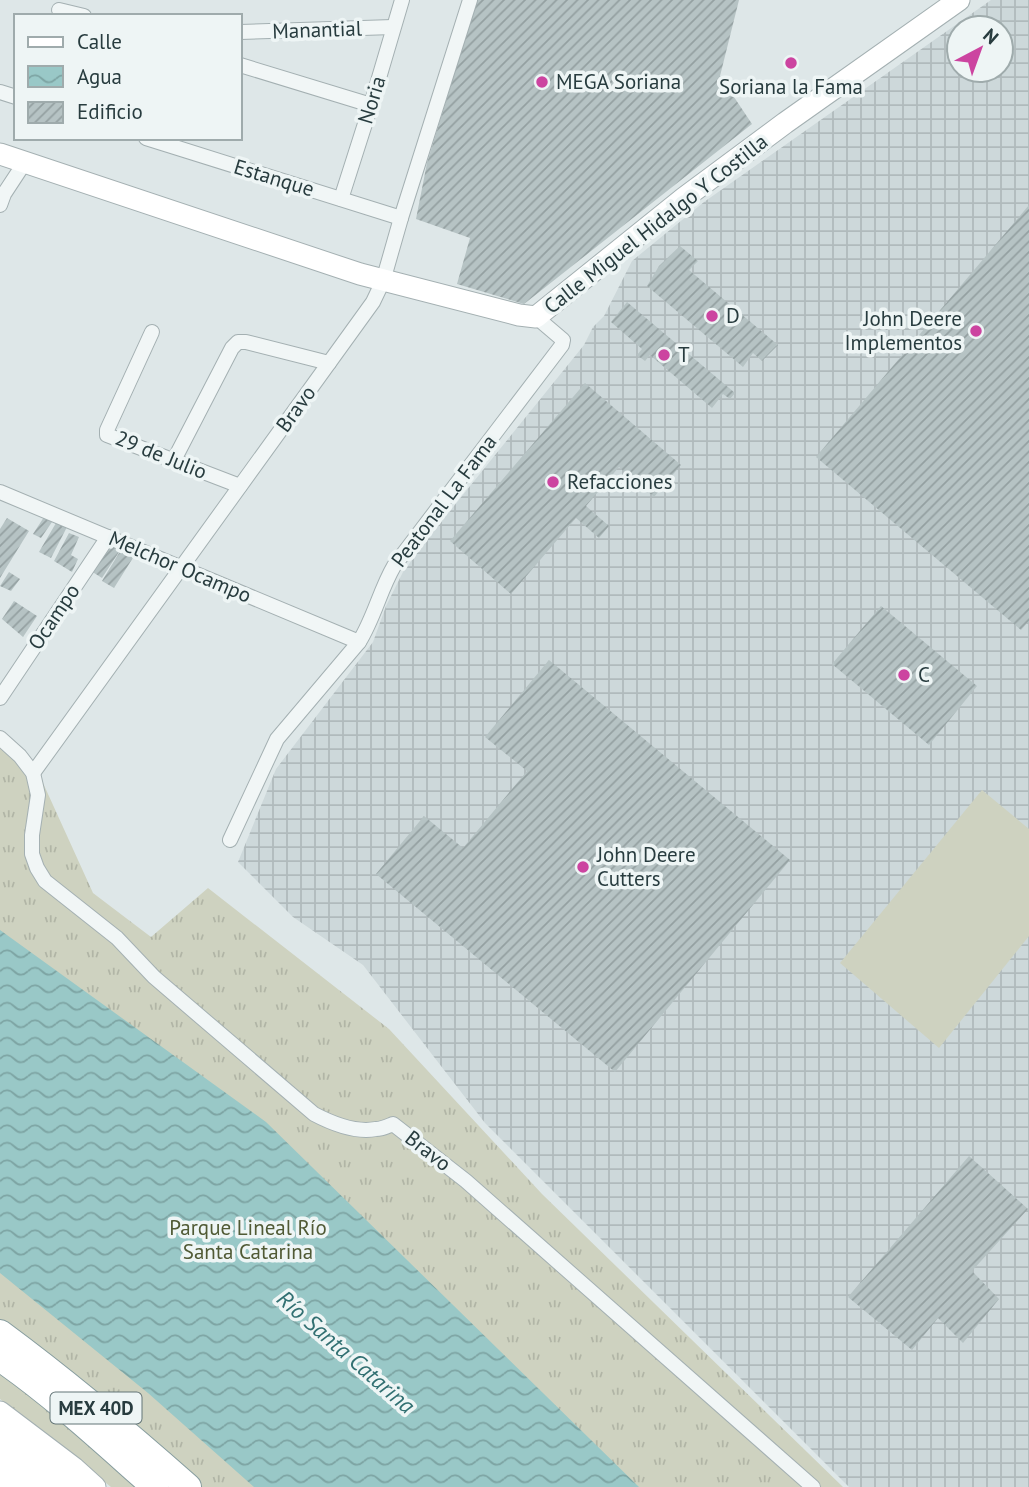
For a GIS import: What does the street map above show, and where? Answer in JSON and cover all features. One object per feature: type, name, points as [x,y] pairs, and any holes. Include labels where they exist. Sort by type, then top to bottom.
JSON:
[{"type":"highway","name":"MEX 40D","points":[[0,1333],[124,1431],[188,1487]]},
{"type":"highway","name":"MEX 40D","points":[[0,1358],[91,1430],[155,1487]]},
{"type":"main road","points":[[0,1431],[70,1487]]},
{"type":"main road","points":[[0,1453],[44,1487]]},
{"type":"street","name":"Noria","points":[[341,199],[401,0]]},
{"type":"street","name":"Bravo","points":[[470,0],[383,281],[373,302],[33,773],[38,795],[32,854],[45,881],[117,938],[154,977],[314,1114],[354,1129],[376,1129],[393,1124],[466,1181],[813,1487]]},
{"type":"street","name":"Calle Miguel Hidalgo Y Costilla","points":[[0,154],[383,281],[519,316],[536,317],[684,198],[960,0]]},
{"type":"street","points":[[59,9],[77,14]]},
{"type":"street","name":"Manantial","points":[[242,32],[393,27]]},
{"type":"street","name":"Manantial","points":[[242,66],[371,105]]},
{"type":"street","name":"Estanque","points":[[152,140],[401,218]]},
{"type":"street","points":[[1,197],[25,162]]},
{"type":"street","name":"Peatonal La Fama","points":[[230,840],[277,739],[359,642],[394,566],[562,345],[562,340],[536,317]]},
{"type":"street","name":"29 de Julio","points":[[152,332],[106,432],[109,437],[240,486]]},
{"type":"street","points":[[174,460],[232,348],[238,342],[329,363]]},
{"type":"street","name":"Melchor Ocampo","points":[[0,492],[359,642]]},
{"type":"street","name":"Ocampo","points":[[0,698],[108,537]]},
{"type":"street","points":[[0,738],[20,756],[33,773]]},
{"type":"street","points":[[0,1412],[95,1487]]},
{"type":"street","points":[[0,1475],[16,1487]]},
{"type":"shaded area","points":[[991,0],[1029,0],[1029,1487],[849,1487],[485,1123],[363,965],[293,917],[238,862],[276,769],[373,642],[386,606],[403,572],[584,345],[593,327],[604,316],[632,261],[704,202],[945,32],[945,84],[1015,84],[1015,14],[971,14]]},
{"type":"green space","name":"Parque Lineal Río Santa Catarina","points":[[0,745],[38,772],[93,893],[151,937],[208,888],[389,1029],[542,1194],[843,1487],[111,1487],[0,1399]]},
{"type":"green space","points":[[982,790],[1029,829],[1029,936],[939,1048],[840,963]]},
{"type":"water","name":"Río Santa Catarina","points":[[0,930],[266,1122],[639,1487],[254,1487],[148,1393],[0,1273]]},
{"type":"building","points":[[477,0],[739,0],[720,76],[752,124],[524,304],[457,284],[470,238],[416,219],[427,163]]},
{"type":"building","name":"John Deere Implementos","points":[[1029,205],[1029,621],[1021,630],[816,457]]},
{"type":"building","name":"D","points":[[680,246],[698,261],[689,270],[778,345],[762,361],[753,353],[743,367],[647,286],[659,266]]},
{"type":"building","name":"T","points":[[627,302],[735,393],[730,399],[723,394],[712,408],[650,355],[645,361],[637,355],[642,349],[611,322]]},
{"type":"building","name":"Refacciones","points":[[585,383],[681,465],[654,497],[619,467],[586,506],[609,526],[599,538],[576,518],[511,594],[450,541]]},
{"type":"building","points":[[44,517],[52,522],[41,538],[33,534]]},
{"type":"building","points":[[7,518],[29,531],[0,578],[0,529]]},
{"type":"building","points":[[56,523],[67,527],[51,558],[39,552]]},
{"type":"building","points":[[69,533],[79,537],[71,555],[78,559],[72,572],[54,561]]},
{"type":"building","points":[[107,542],[121,549],[102,578],[91,571]]},
{"type":"building","points":[[122,548],[136,553],[114,588],[102,581]]},
{"type":"building","points":[[9,572],[20,579],[11,591],[0,586]]},
{"type":"building","points":[[14,601],[37,616],[23,637],[2,619]]},
{"type":"building","name":"C","points":[[881,606],[977,686],[929,745],[832,664]]},
{"type":"building","name":"John Deere Cutters","points":[[549,660],[790,860],[615,1072],[376,874],[424,816],[463,848],[527,771],[485,737]]},
{"type":"building","points":[[969,1156],[1028,1209],[972,1271],[999,1299],[963,1343],[938,1318],[912,1350],[848,1297]]},
{"type":"place","name":"Soriana la Fama","points":[[791,63]]},
{"type":"place","name":"MEGA Soriana","points":[[542,82]]},
{"type":"place","name":"D","points":[[712,316]]},
{"type":"place","name":"John Deere Implementos","points":[[976,331]]},
{"type":"place","name":"T","points":[[664,355]]},
{"type":"place","name":"Refacciones","points":[[553,482]]},
{"type":"place","name":"C","points":[[904,675]]},
{"type":"place","name":"John Deere Cutters","points":[[583,867]]}]
